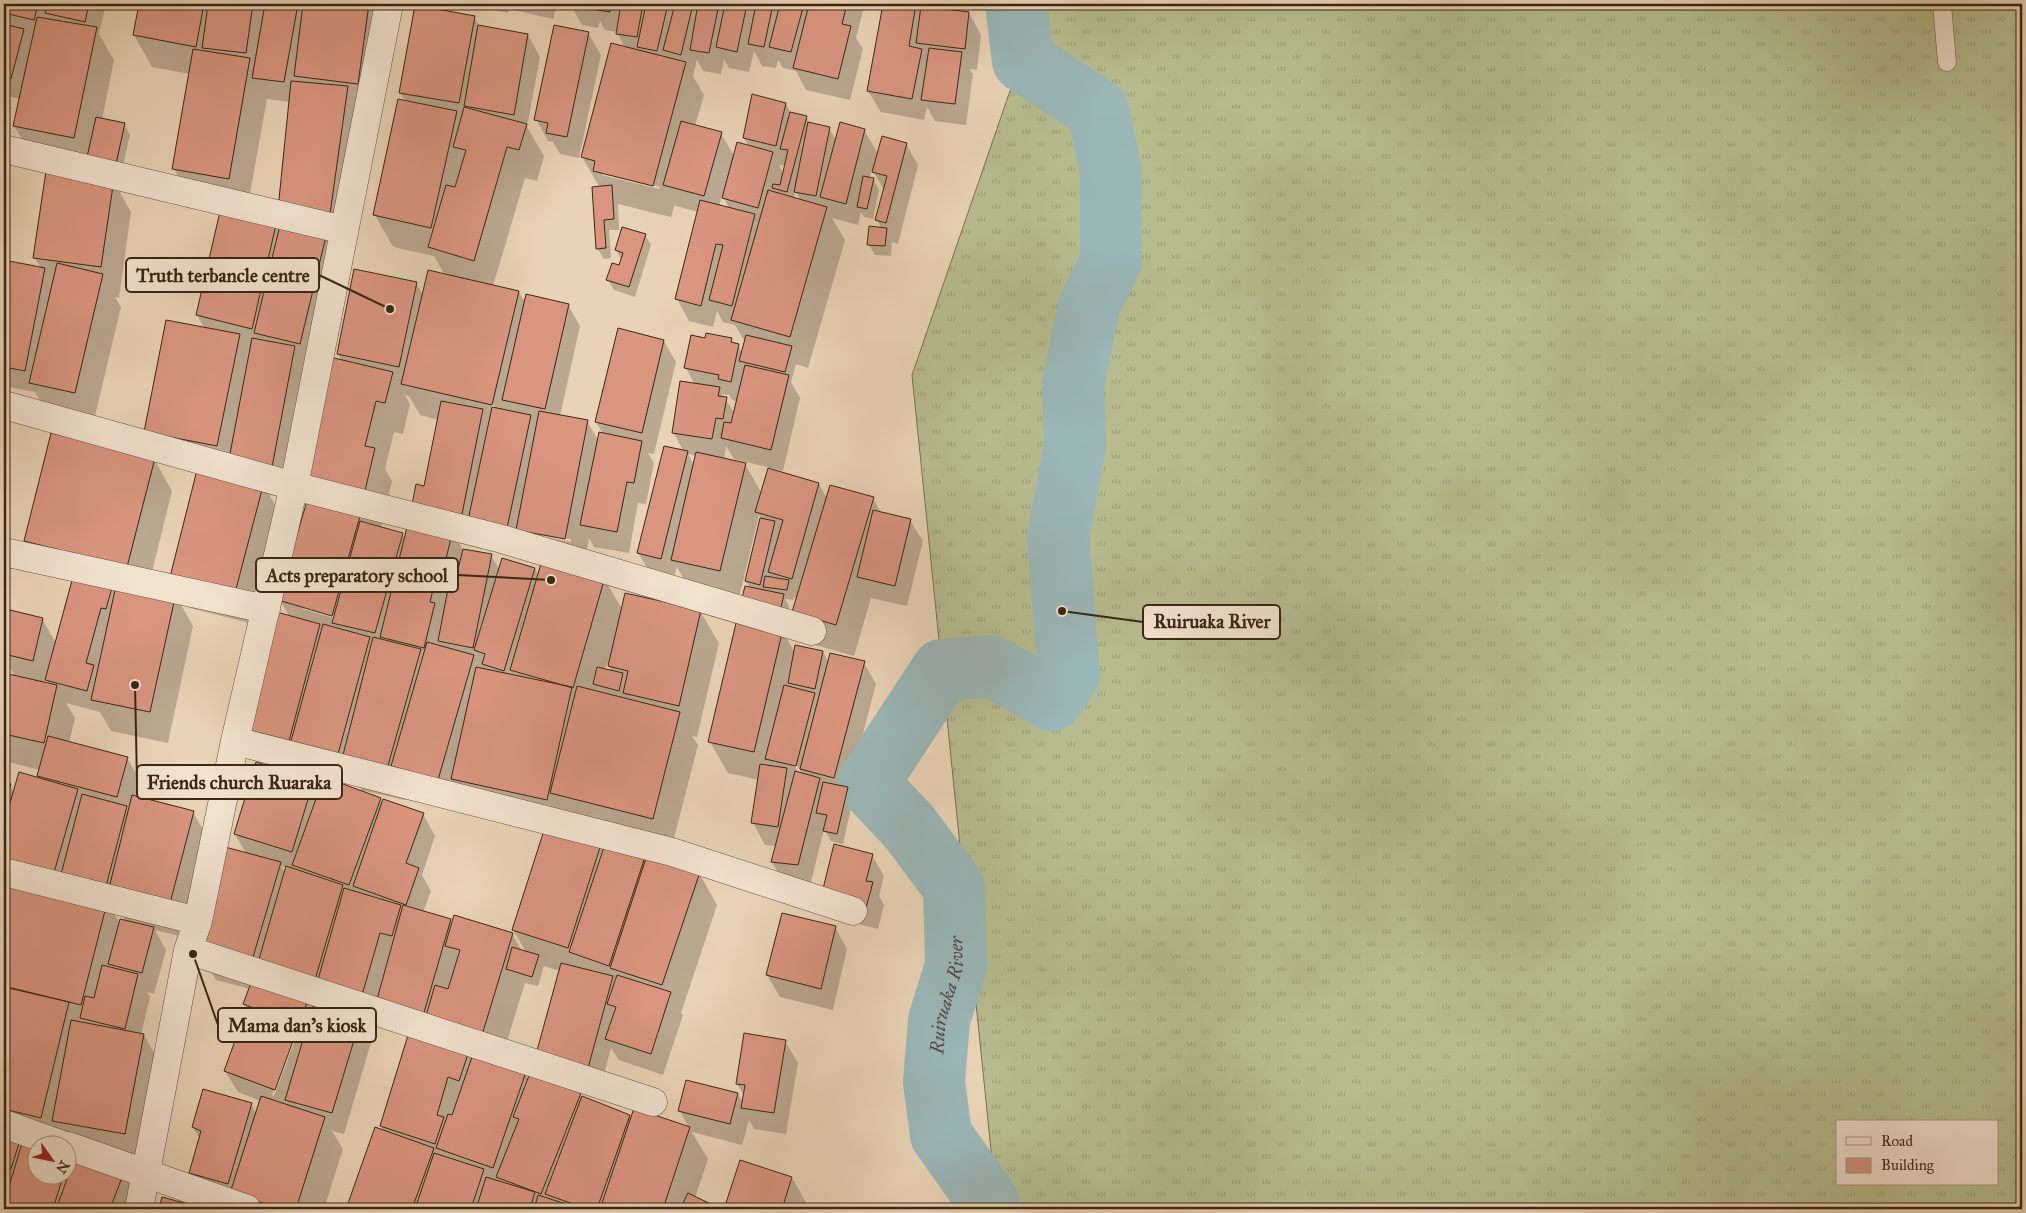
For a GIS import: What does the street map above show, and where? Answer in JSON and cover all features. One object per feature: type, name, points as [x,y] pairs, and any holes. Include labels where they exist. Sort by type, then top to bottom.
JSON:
[{"type":"street","points":[[139,1209],[188,950],[198,921],[235,741],[294,486],[389,4]]},
{"type":"street","points":[[4,149],[344,230]]},
{"type":"street","points":[[4,405],[294,486],[502,539],[812,631]]},
{"type":"street","points":[[4,552],[266,609]]},
{"type":"street","points":[[235,741],[672,852],[853,911]]},
{"type":"street","points":[[4,872],[198,921]]},
{"type":"street","points":[[188,950],[653,1102]]},
{"type":"street","points":[[4,1124],[38,1136]]},
{"type":"street","points":[[78,1150],[247,1209]]},
{"type":"lane","points":[[1942,4],[1946,62]]},
{"type":"green space","points":[[1040,4],[2022,4],[2022,1209],[997,1209],[912,375]]},
{"type":"building","points":[[4,4],[38,4],[34,20],[4,13]]},
{"type":"building","points":[[47,4],[89,4],[85,22],[45,13]]},
{"type":"building","points":[[139,4],[204,4],[196,47],[133,35]]},
{"type":"building","points":[[208,4],[253,4],[246,53],[202,48]]},
{"type":"building","points":[[265,4],[298,4],[284,82],[252,78]]},
{"type":"building","points":[[303,4],[369,4],[358,84],[294,76]]},
{"type":"building","points":[[592,4],[612,4],[610,12],[591,9]]},
{"type":"building","points":[[621,4],[643,4],[637,37],[616,34]]},
{"type":"building","points":[[646,4],[668,4],[657,51],[637,47]]},
{"type":"building","points":[[675,4],[693,4],[681,55],[663,50]]},
{"type":"building","points":[[698,4],[719,4],[709,53],[690,50]]},
{"type":"building","points":[[725,4],[747,4],[737,52],[716,47]]},
{"type":"building","points":[[756,4],[773,4],[764,47],[748,44]]},
{"type":"building","points":[[780,4],[804,4],[791,52],[769,47]]},
{"type":"building","points":[[809,4],[847,4],[842,24],[851,26],[838,79],[793,68]]},
{"type":"building","points":[[883,4],[916,4],[909,46],[922,49],[912,99],[867,91]]},
{"type":"building","points":[[415,5],[475,16],[459,103],[399,93]]},
{"type":"building","points":[[921,6],[969,12],[965,49],[916,43]]},
{"type":"building","points":[[37,17],[97,27],[74,138],[13,126]]},
{"type":"building","points":[[4,24],[24,29],[11,79],[4,77]]},
{"type":"building","points":[[478,25],[528,34],[514,115],[464,106]]},
{"type":"building","points":[[554,25],[589,32],[567,137],[546,133],[548,123],[534,120]]},
{"type":"building","points":[[611,43],[686,62],[653,186],[593,171],[595,161],[581,157]]},
{"type":"building","points":[[929,48],[962,52],[955,104],[921,100]]},
{"type":"building","points":[[193,49],[250,58],[229,179],[172,169]]},
{"type":"building","points":[[291,81],[348,86],[330,214],[278,209]]},
{"type":"building","points":[[752,94],[786,103],[776,146],[743,138]]},
{"type":"building","points":[[398,99],[457,111],[431,228],[373,215]]},
{"type":"building","points":[[464,107],[527,124],[519,150],[507,147],[474,261],[428,247],[446,185],[455,187],[466,150],[453,147]]},
{"type":"building","points":[[790,112],[807,116],[787,192],[772,188],[773,184],[780,185],[788,150],[780,149]]},
{"type":"building","points":[[96,117],[125,123],[116,164],[87,157]]},
{"type":"building","points":[[681,121],[722,132],[704,196],[663,185]]},
{"type":"building","points":[[808,122],[830,127],[816,196],[794,192]]},
{"type":"building","points":[[840,122],[865,129],[846,204],[820,197]]},
{"type":"building","points":[[882,136],[907,143],[886,223],[875,220],[887,176],[872,172]]},
{"type":"building","points":[[737,142],[773,152],[758,208],[722,198]]},
{"type":"building","points":[[46,171],[114,179],[101,267],[33,258]]},
{"type":"building","points":[[863,176],[874,178],[867,209],[857,207]]},
{"type":"building","points":[[612,185],[614,219],[604,220],[606,248],[596,249],[592,187]]},
{"type":"building","points":[[768,190],[827,207],[790,337],[731,320]]},
{"type":"building","points":[[700,200],[755,214],[732,306],[709,300],[723,245],[716,244],[701,306],[675,299]]},
{"type":"building","points":[[222,203],[278,216],[252,329],[196,315]]},
{"type":"building","points":[[281,221],[327,232],[300,344],[254,333]]},
{"type":"building","points":[[869,226],[887,228],[885,246],[867,245]]},
{"type":"building","points":[[622,227],[646,234],[629,287],[606,280],[612,263],[619,265],[623,253],[615,250]]},
{"type":"building","points":[[4,260],[45,268],[25,371],[4,367]]},
{"type":"building","points":[[57,263],[103,274],[75,393],[29,383]]},
{"type":"building","points":[[354,269],[417,282],[399,367],[337,354]]},
{"type":"building","points":[[428,270],[519,291],[492,405],[401,384]]},
{"type":"building","points":[[526,294],[569,304],[545,409],[502,400]]},
{"type":"building","points":[[166,320],[240,334],[217,446],[144,432]]},
{"type":"building","points":[[618,328],[664,340],[642,433],[595,422]]},
{"type":"building","points":[[706,333],[732,338],[731,342],[739,344],[731,382],[718,379],[719,375],[684,368],[691,335],[705,338]]},
{"type":"building","points":[[746,335],[792,346],[785,372],[739,361]]},
{"type":"building","points":[[252,338],[295,346],[272,467],[229,459]]},
{"type":"building","points":[[330,357],[393,372],[385,403],[376,401],[365,446],[375,448],[364,495],[300,480]]},
{"type":"building","points":[[745,365],[789,375],[771,450],[721,438],[724,422],[731,423]]},
{"type":"building","points":[[680,381],[720,387],[718,396],[727,397],[723,419],[716,418],[712,439],[672,433]]},
{"type":"building","points":[[441,401],[483,409],[460,524],[410,515],[416,484],[424,486]]},
{"type":"building","points":[[492,407],[531,415],[506,533],[467,525]]},
{"type":"building","points":[[539,411],[588,420],[565,539],[516,530]]},
{"type":"building","points":[[599,432],[642,441],[634,483],[627,482],[617,532],[580,525]]},
{"type":"building","points":[[51,433],[155,458],[127,567],[24,541]]},
{"type":"building","points":[[664,446],[688,451],[661,559],[637,553]]},
{"type":"building","points":[[696,452],[746,463],[720,571],[671,560]]},
{"type":"building","points":[[198,466],[264,482],[235,593],[170,577]]},
{"type":"building","points":[[768,468],[819,483],[792,579],[768,572],[783,520],[755,512]]},
{"type":"building","points":[[830,485],[874,497],[836,625],[792,612]]},
{"type":"building","points":[[309,494],[362,509],[332,616],[278,600]]},
{"type":"building","points":[[873,510],[911,519],[895,586],[857,577]]},
{"type":"building","points":[[760,518],[775,521],[760,585],[745,581]]},
{"type":"building","points":[[409,519],[453,530],[443,571],[438,569],[430,602],[435,603],[424,648],[380,637]]},
{"type":"building","points":[[360,521],[403,533],[375,633],[332,623]]},
{"type":"building","points":[[463,549],[492,554],[473,648],[438,641],[452,568],[458,569]]},
{"type":"building","points":[[502,558],[535,568],[504,671],[482,664],[485,654],[474,650]]},
{"type":"building","points":[[542,560],[605,577],[573,688],[510,670]]},
{"type":"building","points":[[74,573],[113,584],[106,609],[101,608],[86,663],[94,665],[87,691],[45,680]]},
{"type":"building","points":[[765,576],[789,580],[787,590],[763,587]]},
{"type":"building","points":[[117,581],[176,593],[150,712],[91,700]]},
{"type":"building","points":[[745,586],[784,594],[779,616],[740,606]]},
{"type":"building","points":[[625,593],[701,610],[679,706],[623,693],[628,671],[608,666]]},
{"type":"building","points":[[10,610],[43,618],[33,661],[4,654],[4,637]]},
{"type":"building","points":[[273,611],[320,624],[289,741],[240,729]]},
{"type":"building","points":[[737,619],[783,629],[754,752],[708,742]]},
{"type":"building","points":[[323,624],[370,637],[338,754],[291,741]]},
{"type":"building","points":[[373,637],[421,649],[387,769],[342,759]]},
{"type":"building","points":[[427,642],[474,655],[438,780],[391,766]]},
{"type":"building","points":[[795,645],[823,651],[815,689],[788,683]]},
{"type":"building","points":[[830,653],[865,661],[834,778],[800,769]]},
{"type":"building","points":[[476,667],[572,687],[547,800],[451,779]]},
{"type":"building","points":[[597,667],[623,673],[619,691],[593,684]]},
{"type":"building","points":[[4,673],[57,685],[44,743],[4,734]]},
{"type":"building","points":[[784,685],[815,693],[796,766],[765,759]]},
{"type":"building","points":[[577,686],[680,712],[653,819],[550,793]]},
{"type":"building","points":[[48,736],[128,757],[117,797],[37,776]]},
{"type":"building","points":[[256,762],[314,780],[292,852],[234,834]]},
{"type":"building","points":[[760,764],[787,768],[778,827],[751,823]]},
{"type":"building","points":[[795,771],[820,778],[798,865],[771,862]]},
{"type":"building","points":[[19,772],[78,789],[53,876],[4,862],[4,823]]},
{"type":"building","points":[[324,777],[381,798],[349,885],[292,865]]},
{"type":"building","points":[[4,782],[11,784],[4,805]]},
{"type":"building","points":[[823,782],[848,787],[837,834],[823,831],[827,815],[816,813]]},
{"type":"building","points":[[82,794],[127,806],[104,894],[59,882]]},
{"type":"building","points":[[132,795],[194,811],[169,907],[108,892]]},
{"type":"building","points":[[383,799],[424,813],[406,863],[419,868],[406,905],[353,886]]},
{"type":"building","points":[[547,821],[603,838],[568,948],[512,930]]},
{"type":"building","points":[[605,844],[645,857],[609,966],[569,952]]},
{"type":"building","points":[[834,844],[873,854],[866,881],[873,882],[866,908],[821,897]]},
{"type":"building","points":[[225,847],[281,862],[251,964],[196,948]]},
{"type":"building","points":[[647,855],[700,872],[662,985],[610,968]]},
{"type":"building","points":[[286,866],[343,885],[314,983],[257,966]]},
{"type":"building","points":[[4,873],[108,899],[81,1005],[4,986]]},
{"type":"building","points":[[344,888],[401,905],[392,936],[380,933],[362,995],[317,983]]},
{"type":"building","points":[[403,905],[451,919],[423,1016],[376,1003]]},
{"type":"building","points":[[782,913],[836,926],[821,989],[766,975]]},
{"type":"building","points":[[454,915],[513,933],[482,1035],[425,1019],[435,985],[448,989],[460,950],[445,946]]},
{"type":"building","points":[[120,919],[154,927],[142,973],[108,964]]},
{"type":"building","points":[[512,947],[539,955],[532,977],[506,969]]},
{"type":"building","points":[[561,963],[613,976],[587,1072],[535,1058]]},
{"type":"building","points":[[102,965],[138,974],[125,1029],[80,1018],[85,996],[94,998]]},
{"type":"building","points":[[617,975],[671,992],[651,1054],[605,1039],[616,1007],[607,1004]]},
{"type":"building","points":[[252,980],[308,1000],[275,1090],[224,1071],[243,1019],[254,1023],[259,1010],[243,1004]]},
{"type":"building","points":[[4,987],[69,1002],[41,1118],[4,1109]]},
{"type":"building","points":[[314,1003],[361,1017],[332,1113],[285,1100]]},
{"type":"building","points":[[71,1020],[144,1034],[125,1134],[52,1121]]},
{"type":"building","points":[[409,1032],[469,1051],[459,1081],[448,1077],[437,1115],[444,1117],[435,1144],[380,1126]]},
{"type":"building","points":[[744,1033],[786,1040],[774,1113],[741,1108],[745,1085],[736,1084]]},
{"type":"building","points":[[473,1054],[526,1072],[493,1168],[436,1148],[448,1114],[452,1115]]},
{"type":"building","points":[[530,1073],[581,1093],[541,1194],[496,1177],[519,1119],[513,1117]]},
{"type":"building","points":[[686,1080],[738,1093],[730,1124],[678,1111]]},
{"type":"building","points":[[203,1089],[252,1103],[228,1184],[189,1173],[201,1131],[192,1127]]},
{"type":"building","points":[[261,1096],[325,1117],[296,1209],[281,1209],[230,1193]]},
{"type":"building","points":[[582,1096],[630,1115],[597,1209],[587,1209],[545,1194]]},
{"type":"building","points":[[634,1108],[690,1127],[663,1209],[600,1209]]},
{"type":"building","points":[[375,1127],[434,1148],[412,1209],[346,1209]]},
{"type":"building","points":[[4,1132],[21,1137],[11,1169],[4,1166]]},
{"type":"building","points":[[23,1140],[28,1142],[28,1186],[60,1186],[53,1209],[4,1209],[4,1203]]},
{"type":"building","points":[[434,1153],[484,1169],[471,1209],[415,1209]]},
{"type":"building","points":[[78,1156],[124,1172],[110,1209],[56,1209],[65,1186],[78,1186]]},
{"type":"building","points":[[740,1160],[792,1177],[782,1209],[724,1209]]},
{"type":"building","points":[[486,1177],[535,1192],[530,1209],[476,1209]]},
{"type":"building","points":[[688,1193],[721,1209],[680,1209]]},
{"type":"building","points":[[538,1195],[581,1209],[534,1209]]},
{"type":"building","points":[[162,1197],[206,1209],[159,1209]]},
{"type":"waterway","name":"Ruiruaka River","points":[[987,1209],[988,1201],[941,1135],[934,1082],[939,1020],[956,966],[954,887],[910,828],[868,783],[942,670],[991,666],[1052,700],[1069,675],[1058,537],[1075,446],[1073,385],[1089,306],[1111,261],[1111,172],[1098,110],[1023,61],[1016,4]]},
{"type":"place","name":"Truth terbancle centre","points":[[390,309]]},
{"type":"place","name":"Acts preparatory school","points":[[551,580]]},
{"type":"place","name":"Ruiruaka River","points":[[1062,611]]},
{"type":"place","name":"Friends church Ruaraka","points":[[135,685]]},
{"type":"place","name":"Mama dan's kiosk","points":[[193,954]]}]
